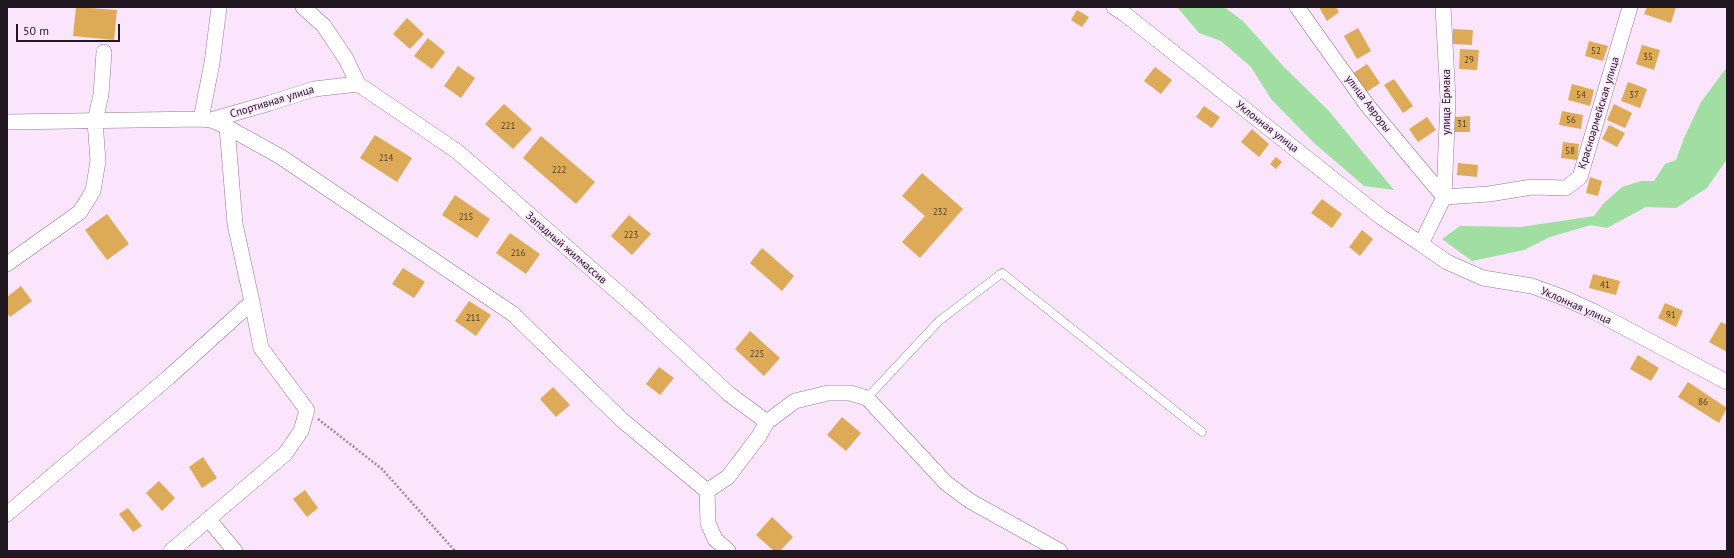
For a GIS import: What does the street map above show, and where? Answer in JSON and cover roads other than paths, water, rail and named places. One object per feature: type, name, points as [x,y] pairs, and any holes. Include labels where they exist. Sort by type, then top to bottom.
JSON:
[{"type":"street","points":[[206,119],[219,7]]},
{"type":"street","points":[[303,7],[324,26],[346,59],[358,84]]},
{"type":"street","name":"Уклонная улица","points":[[1114,7],[1381,217],[1447,262],[1483,278],[1532,286],[1562,297],[1593,311],[1727,382]]},
{"type":"street","name":"улица Авроры","points":[[1297,7],[1367,105],[1444,197]]},
{"type":"street","name":"улица Ермака","points":[[1443,7],[1448,99],[1444,197]]},
{"type":"street","name":"Красноармейская улица","points":[[1444,197],[1489,194],[1532,187],[1566,188],[1580,177],[1630,7]]},
{"type":"street","points":[[7,264],[80,212],[93,191],[98,161],[95,121],[101,95],[104,52]]},
{"type":"street","name":"Спортивная улица","points":[[206,119],[270,104],[314,89],[358,84]]},
{"type":"street","name":"Западный жилмассив","points":[[358,84],[458,152],[636,308],[729,394],[767,422]]},
{"type":"street","points":[[7,122],[206,119],[227,127],[281,158],[514,314],[622,420],[707,491],[708,523],[715,539],[728,551]]},
{"type":"street","points":[[171,551],[285,454],[301,430],[306,410],[262,348],[235,224],[227,127]]},
{"type":"street","points":[[1421,244],[1444,197]]},
{"type":"street","points":[[7,514],[168,377],[252,302]]},
{"type":"street","points":[[707,491],[728,477],[759,436],[767,422],[795,401],[828,393],[850,393],[867,398],[946,483],[970,501],[1060,551]]},
{"type":"street","points":[[209,520],[235,551]]},
{"type":"lane","points":[[867,398],[939,321],[1002,272],[1202,432]]}]
